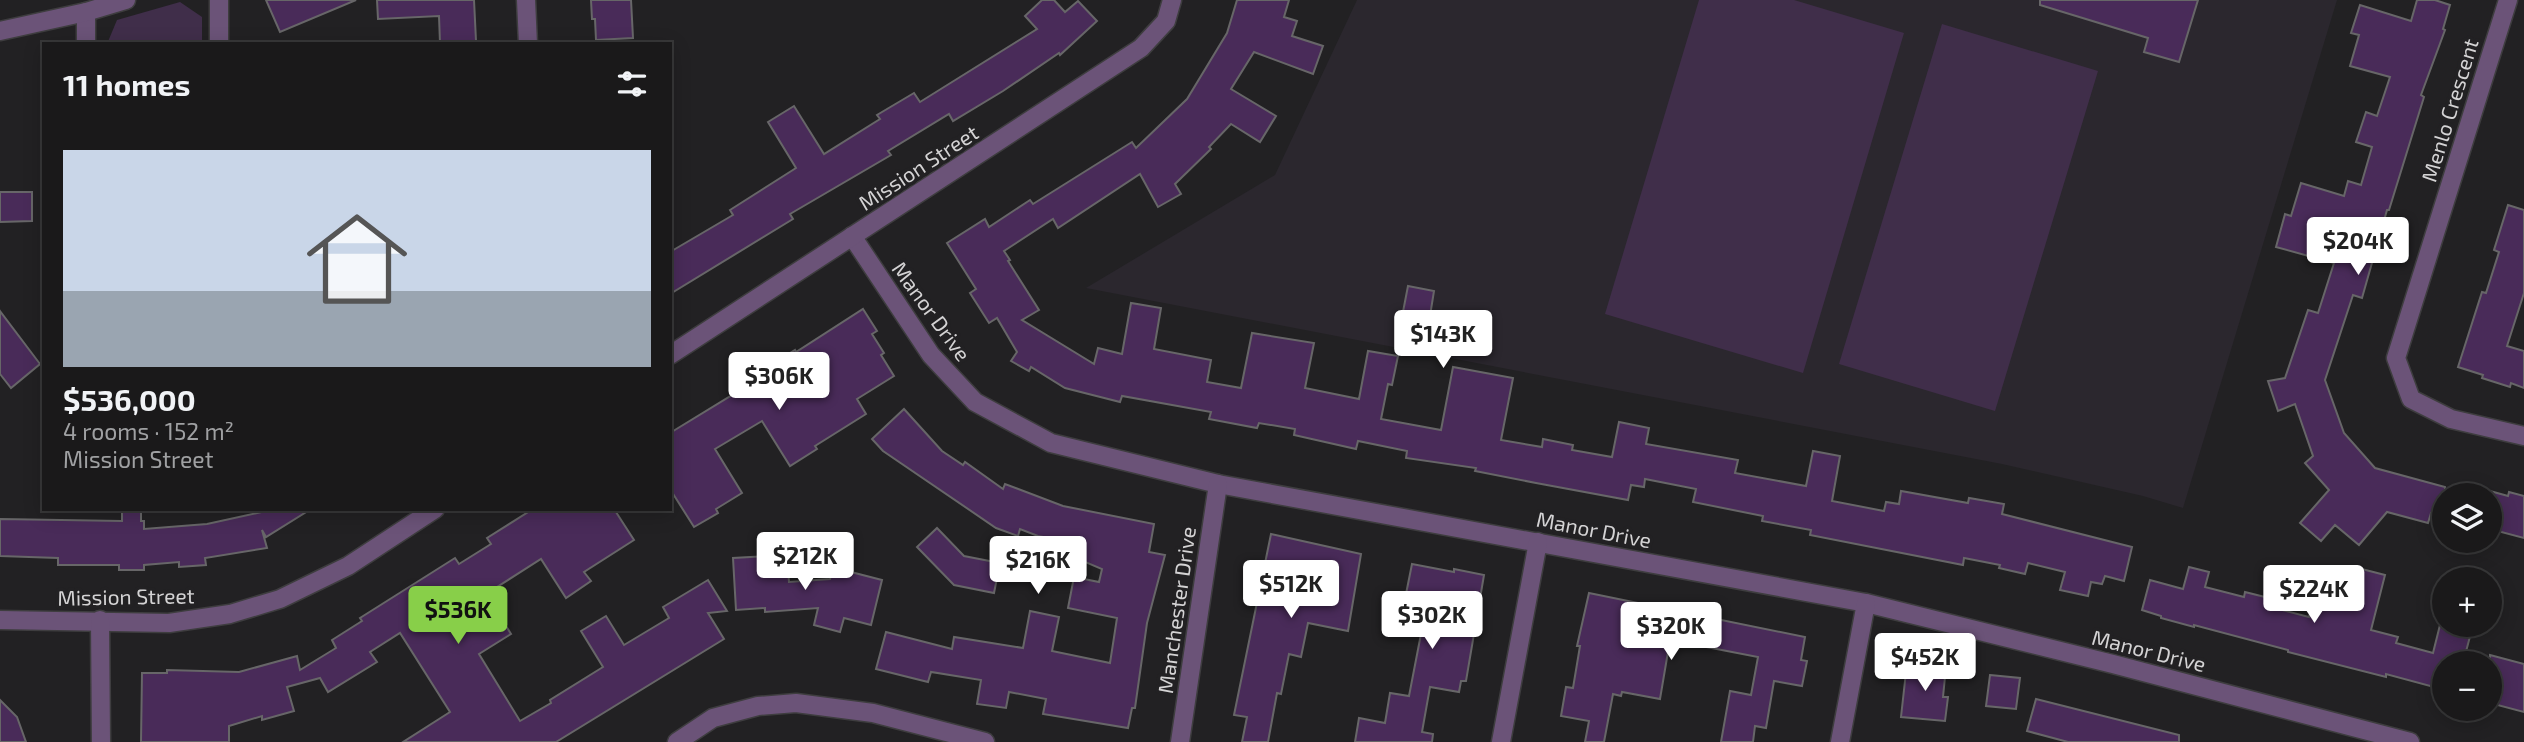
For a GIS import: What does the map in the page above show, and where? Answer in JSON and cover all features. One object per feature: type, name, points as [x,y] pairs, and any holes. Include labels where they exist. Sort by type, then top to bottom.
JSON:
[{"type":"street","points":[[0,31],[126,0]]},
{"type":"street","points":[[219,0],[219,42]]},
{"type":"street","points":[[526,0],[528,42]]},
{"type":"street","name":"Mission Street","points":[[672,354],[1141,48],[1166,21],[1172,0]]},
{"type":"street","name":"Menlo Crescent","points":[[2508,0],[2396,358],[2411,399],[2451,419],[2524,436]]},
{"type":"street","points":[[86,12],[86,42]]},
{"type":"street","name":"Manor Drive","points":[[852,236],[930,355],[975,402],[1051,443],[1218,484],[1866,603],[2410,742]]},
{"type":"street","name":"Manchester Drive","points":[[1180,742],[1218,484]]},
{"type":"street","name":"Mission Street","points":[[0,620],[169,623],[230,614],[280,600],[348,566],[432,511]]},
{"type":"street","points":[[1501,742],[1538,542]]},
{"type":"street","points":[[1840,742],[1866,603]]},
{"type":"street","points":[[100,620],[101,742]]},
{"type":"street","points":[[677,742],[713,718],[758,706],[796,703],[873,713],[985,742]]},
{"type":"shaded area","points":[[1357,0],[2337,0],[2183,508],[2143,496],[2002,464],[1086,288],[1275,175]]},
{"type":"shaded area","points":[[1699,0],[1794,0],[1904,33],[1803,373],[1605,314]]},
{"type":"shaded area","points":[[180,2],[202,17],[202,42],[108,42],[117,20]]},
{"type":"shaded area","points":[[1942,24],[2098,71],[1995,411],[1839,364]]},
{"type":"building","points":[[266,0],[356,0],[280,32]]},
{"type":"building","points":[[377,0],[474,0],[476,41],[440,42],[439,16],[378,19]]},
{"type":"building","points":[[591,0],[631,0],[633,38],[596,40]]},
{"type":"building","points":[[1042,0],[1054,0],[1065,12],[1078,1],[1097,21],[1060,55],[1059,53],[953,121],[949,114],[888,151],[891,155],[790,214],[793,219],[672,293],[672,251],[733,215],[730,210],[796,168],[768,122],[794,106],[824,154],[880,119],[877,115],[914,93],[920,102],[1037,29],[1025,16]]},
{"type":"building","points":[[1237,0],[1289,0],[1284,17],[1297,21],[1292,36],[1323,46],[1313,74],[1254,52],[1231,89],[1276,116],[1260,142],[1231,124],[1209,147],[1211,149],[1175,184],[1181,194],[1158,207],[1140,174],[1058,228],[1053,219],[1004,251],[1039,310],[1022,320],[1094,364],[1098,348],[1122,354],[1131,303],[1161,308],[1154,349],[1211,360],[1207,382],[1241,388],[1252,333],[1314,343],[1305,388],[1359,399],[1368,351],[1398,356],[1392,385],[1388,384],[1381,419],[1441,430],[1453,367],[1513,378],[1501,440],[1542,447],[1543,439],[1573,445],[1572,450],[1612,457],[1619,422],[1649,428],[1646,444],[1738,460],[1735,473],[1806,486],[1813,451],[1840,456],[1832,501],[1884,511],[1886,502],[1899,504],[1901,491],[1968,503],[1969,498],[2004,504],[2002,514],[2132,547],[2124,581],[2105,576],[2102,584],[2091,582],[2088,596],[2060,590],[2065,572],[2028,563],[2025,574],[1999,568],[2000,565],[1964,558],[1963,565],[1810,535],[1811,530],[1762,521],[1763,516],[1693,502],[1696,489],[1645,479],[1644,487],[1631,485],[1628,500],[1536,483],[1475,471],[1476,468],[1406,458],[1407,451],[1358,441],[1356,449],[1294,435],[1295,429],[1259,423],[1257,428],[1209,419],[1211,412],[1122,396],[1120,402],[1065,388],[1031,367],[1029,371],[1011,361],[1017,352],[997,318],[989,323],[970,293],[976,289],[947,243],[985,219],[989,227],[1030,200],[1033,204],[1132,142],[1136,148],[1187,99],[1227,33]]},
{"type":"building","points":[[2040,0],[2198,0],[2179,62],[2144,52],[2148,38],[2040,5]]},
{"type":"building","points":[[2417,0],[2435,0],[2450,5],[2443,29],[2445,30],[2421,95],[2424,97],[2362,298],[2353,295],[2325,380],[2344,433],[2375,468],[2432,483],[2432,513],[2428,523],[2387,512],[2359,545],[2335,525],[2321,541],[2300,523],[2329,490],[2305,463],[2313,456],[2295,404],[2278,411],[2268,381],[2285,378],[2308,310],[2318,313],[2334,263],[2276,247],[2285,214],[2291,216],[2301,183],[2344,196],[2348,181],[2361,185],[2372,147],[2356,142],[2366,112],[2377,116],[2390,77],[2350,66],[2359,35],[2351,33],[2360,5],[2411,21]]},
{"type":"building","points":[[0,192],[32,192],[32,221],[0,222]]},
{"type":"building","points":[[2508,205],[2524,210],[2524,293],[2507,346],[2524,351],[2524,388],[2511,383],[2510,387],[2458,367],[2482,292],[2486,293],[2499,252],[2494,250]]},
{"type":"building","points":[[1408,286],[1434,291],[1429,322],[1402,317]]},
{"type":"building","points":[[863,309],[877,331],[872,334],[894,376],[857,399],[866,414],[815,446],[817,449],[790,466],[762,421],[715,449],[742,493],[716,509],[718,513],[694,527],[672,492],[672,432],[773,370],[771,365],[795,350],[796,352]]},
{"type":"building","points":[[0,311],[40,364],[11,388],[0,374]]},
{"type":"building","points":[[904,409],[942,451],[963,465],[965,462],[1003,489],[1005,484],[1063,506],[1154,524],[1149,552],[1165,555],[1147,623],[1135,708],[1132,708],[1128,728],[1043,714],[1046,699],[1009,692],[1006,708],[977,704],[981,680],[931,672],[928,682],[876,669],[886,632],[952,649],[954,637],[1023,648],[1030,611],[1059,617],[1052,651],[1110,663],[1117,618],[1068,608],[1074,577],[1099,582],[1102,569],[1078,559],[1081,544],[1038,536],[1020,529],[1018,536],[996,528],[883,451],[872,439]]},
{"type":"building","points":[[2509,492],[2524,496],[2524,538],[2502,532],[2502,494],[2508,496]]},
{"type":"building","points":[[122,511],[141,511],[144,529],[207,524],[266,511],[308,511],[266,537],[262,530],[267,548],[205,558],[206,565],[179,567],[179,562],[144,565],[144,570],[119,570],[119,565],[58,565],[58,558],[0,556],[0,519],[122,521]]},
{"type":"building","points":[[530,511],[615,511],[634,540],[584,572],[591,581],[566,598],[541,559],[486,594],[511,634],[479,654],[520,721],[603,667],[581,631],[606,616],[624,645],[669,618],[663,607],[708,580],[727,611],[708,613],[724,639],[556,742],[403,742],[450,712],[400,633],[370,652],[377,662],[328,692],[320,678],[287,687],[294,711],[262,720],[262,716],[229,726],[229,742],[141,742],[142,673],[167,673],[167,670],[239,672],[297,656],[300,670],[336,648],[332,640],[362,621],[360,618],[455,558],[459,564],[491,544],[487,538]]},
{"type":"building","points":[[937,528],[964,556],[1000,563],[994,593],[954,585],[917,547]]},
{"type":"building","points":[[1271,534],[1361,554],[1348,631],[1308,623],[1301,657],[1289,654],[1281,694],[1277,693],[1268,742],[1242,742],[1247,717],[1234,715]]},
{"type":"building","points":[[787,555],[789,582],[830,579],[832,570],[882,580],[871,625],[844,618],[840,632],[814,625],[818,608],[765,612],[765,608],[736,610],[733,558]]},
{"type":"building","points":[[1412,564],[1484,575],[1466,681],[1461,681],[1459,692],[1430,687],[1422,732],[1433,734],[1432,742],[1355,742],[1359,718],[1385,723],[1390,693],[1409,696],[1426,608],[1404,604]]},
{"type":"building","points":[[2189,567],[2209,572],[2205,587],[2244,597],[2245,592],[2269,598],[2267,606],[2309,617],[2322,570],[2351,577],[2354,567],[2385,575],[2371,630],[2398,637],[2396,643],[2432,653],[2432,686],[2288,652],[2161,618],[2142,610],[2150,580],[2183,589]]},
{"type":"building","points":[[1589,593],[1805,637],[1801,660],[1807,661],[1802,686],[1774,681],[1766,728],[1755,726],[1753,742],[1721,742],[1730,691],[1751,695],[1758,657],[1670,640],[1660,699],[1622,692],[1621,696],[1613,694],[1604,742],[1585,742],[1589,721],[1561,716],[1566,687],[1573,688],[1580,646],[1577,646]]},
{"type":"building","points":[[2437,637],[2470,637],[2466,651],[2434,651]]},
{"type":"building","points":[[2502,658],[2524,664],[2524,712],[2502,706]]},
{"type":"building","points":[[1907,663],[1946,667],[1943,697],[1948,697],[1945,721],[1901,717]]},
{"type":"building","points":[[1990,675],[2020,678],[2016,709],[1986,706]]},
{"type":"building","points":[[2036,699],[2179,735],[2179,742],[2068,742],[2027,731]]},
{"type":"building","points":[[0,700],[17,717],[26,742],[0,742]]}]
